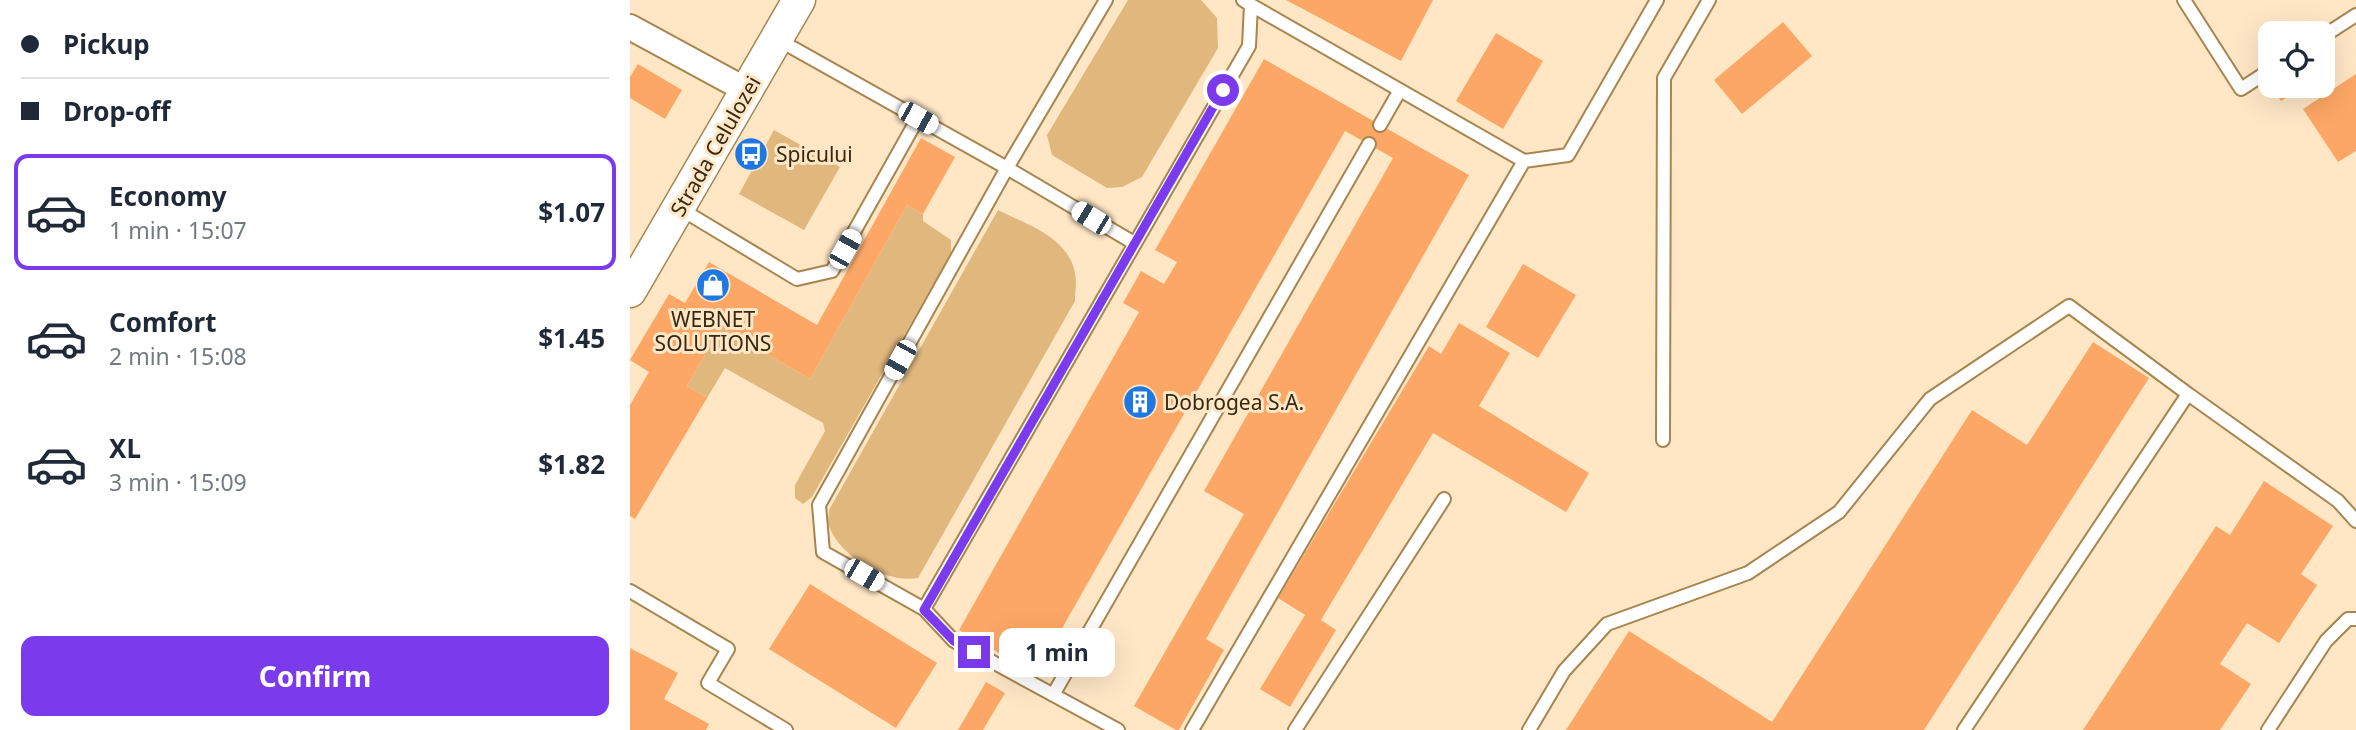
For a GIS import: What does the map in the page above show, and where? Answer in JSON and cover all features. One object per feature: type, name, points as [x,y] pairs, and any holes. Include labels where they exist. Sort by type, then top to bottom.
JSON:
[{"type":"street","name":"Strada Celulozei","points":[[630,289],[799,0]]},
{"type":"street","points":[[630,27],[747,90]]},
{"type":"lane","points":[[1106,0],[1007,168],[819,505],[824,552],[924,610],[954,641],[1118,730]]},
{"type":"lane","points":[[1247,3],[1524,161],[1568,155],[1657,0]]},
{"type":"lane","points":[[1663,440],[1664,78],[1709,0]]},
{"type":"lane","points":[[2184,0],[2241,89],[2258,78]]},
{"type":"lane","points":[[924,610],[1249,46],[1247,3]]},
{"type":"lane","points":[[2335,29],[2356,15]]},
{"type":"lane","points":[[777,39],[1007,168],[1134,243]]},
{"type":"lane","points":[[1380,124],[1400,90]]},
{"type":"lane","points":[[679,208],[797,279],[832,271],[918,118]]},
{"type":"lane","points":[[1054,695],[1369,144]]},
{"type":"lane","points":[[1192,730],[1524,161]]},
{"type":"lane","points":[[1529,730],[1564,671],[1607,624],[1748,573],[1839,512],[1930,399],[2069,306],[2338,501],[2356,521]]},
{"type":"lane","points":[[1964,730],[2188,394]]},
{"type":"lane","points":[[1295,730],[1444,499]]},
{"type":"lane","points":[[630,591],[728,649],[708,683],[786,730]]},
{"type":"lane","points":[[2268,730],[2326,641],[2348,619],[2356,619]]},
{"type":"lane","points":[[1086,730],[1094,717]]},
{"type":"shaded area","points":[[1128,0],[1201,0],[1217,18],[1218,48],[1142,177],[1122,187],[1107,188],[1052,155],[1047,135]]},
{"type":"shaded area","points":[[774,130],[840,167],[804,230],[739,194]]},
{"type":"shaded area","points":[[907,205],[923,214],[923,221],[951,240],[951,253],[812,497],[803,504],[795,498],[795,485],[825,431],[823,423],[725,368],[707,398],[687,386],[721,327],[810,379]]},
{"type":"shaded area","points":[[998,210],[1034,227],[1064,250],[1075,273],[1075,301],[918,578],[892,577],[866,566],[843,548],[829,526],[829,510]]},
{"type":"building","points":[[1286,0],[1433,0],[1401,61]]},
{"type":"building","points":[[1783,22],[1812,56],[1742,114],[1714,80]]},
{"type":"building","points":[[1496,33],[1543,61],[1503,129],[1456,101]]},
{"type":"building","name":"Dobrogea S.A.","points":[[1264,59],[1469,175],[1206,639],[1224,650],[1179,730],[1176,730],[1134,706],[1244,514],[1204,491],[1393,158],[1345,131],[1036,674],[959,630],[1139,312],[1123,303],[1141,271],[1164,284],[1177,262],[1155,250]]},
{"type":"building","points":[[638,64],[682,90],[665,119],[630,98],[630,77]]},
{"type":"building","points":[[2356,74],[2356,151],[2338,162],[2303,109],[2320,98],[2335,98],[2335,88]]},
{"type":"building","points":[[921,138],[955,157],[923,214],[907,205],[810,379],[721,327],[687,386],[707,398],[635,519],[630,516],[630,405],[649,372],[630,360],[669,294],[685,303],[709,262],[817,325]]},
{"type":"building","points":[[1523,264],[1576,295],[1538,358],[1486,327]]},
{"type":"building","points":[[1459,323],[1510,353],[1479,406],[1589,473],[1566,512],[1433,433],[1321,620],[1336,630],[1290,707],[1260,689],[1305,615],[1278,598],[1429,346],[1441,354]]},
{"type":"building","points":[[2093,342],[2149,378],[1924,730],[1566,730],[1629,631],[1772,722],[1972,410],[2027,445]]},
{"type":"building","points":[[2264,481],[2333,526],[2301,574],[2317,585],[2279,643],[2247,623],[2220,664],[2251,684],[2220,730],[2083,730],[2216,526],[2230,535]]},
{"type":"building","points":[[810,584],[937,663],[896,728],[769,649]]},
{"type":"building","points":[[630,648],[678,673],[664,699],[709,724],[706,730],[630,730]]},
{"type":"building","points":[[986,682],[1005,693],[983,730],[958,730]]},
{"type":"place","name":"Spicului","points":[[751,154]]},
{"type":"place","name":"WEBNET SOLUTIONS","points":[[713,285]]},
{"type":"place","name":"Dobrogea S.A.","points":[[1140,402]]},
{"type":"route","points":[[974,652],[954,641],[924,610],[1223,90]]}]
